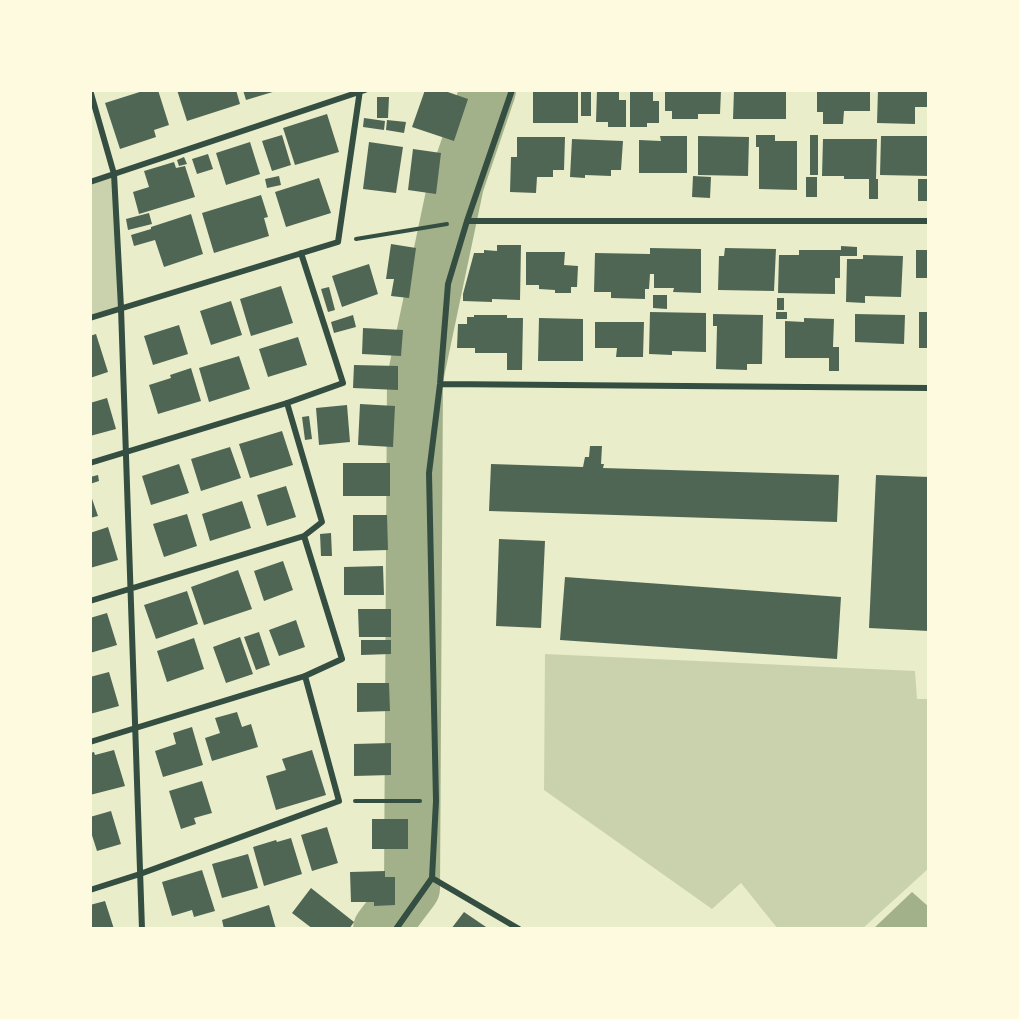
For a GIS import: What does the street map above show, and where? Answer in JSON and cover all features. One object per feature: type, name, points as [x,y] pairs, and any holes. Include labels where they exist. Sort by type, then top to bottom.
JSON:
[{"type":"street","points":[[90,90],[114,174],[121,308],[142,929]]},
{"type":"street","points":[[396,929],[432,878],[436,801],[429,473],[440,384],[448,284],[512,90]]},
{"type":"street","points":[[90,182],[362,91],[338,242],[90,318]]},
{"type":"street","points":[[467,221],[929,220]]},
{"type":"street","points":[[90,463],[287,403],[343,383],[301,253]]},
{"type":"street","points":[[440,384],[929,388]]},
{"type":"street","points":[[90,601],[303,536],[322,522],[287,403]]},
{"type":"street","points":[[90,742],[305,676],[342,659],[303,536]]},
{"type":"street","points":[[90,890],[339,801],[305,676]]},
{"type":"street","points":[[432,878],[519,929]]},
{"type":"path","points":[[338,242],[467,221]]},
{"type":"path","points":[[339,801],[436,801]]},
{"type":"shaded area","points":[[114,174],[121,308],[90,318],[90,182]]},
{"type":"shaded area","points":[[545,654],[915,671],[917,699],[929,699],[929,868],[862,929],[778,929],[741,883],[712,909],[544,790]]},
{"type":"shaded area","points":[[912,892],[929,907],[929,929],[873,929]]},
{"type":"building","points":[[146,90],[158,90],[169,125],[154,130],[156,137],[120,149],[105,103]]},
{"type":"building","points":[[177,90],[236,90],[240,104],[187,121]]},
{"type":"building","points":[[243,90],[276,90],[276,91],[246,100]]},
{"type":"building","points":[[425,90],[442,90],[468,99],[454,141],[412,127]]},
{"type":"building","points":[[533,90],[578,90],[578,123],[533,123]]},
{"type":"building","points":[[581,90],[591,90],[591,116],[581,116]]},
{"type":"building","points":[[597,90],[614,90],[614,92],[619,92],[619,100],[626,100],[626,127],[608,127],[608,122],[596,122]]},
{"type":"building","points":[[630,90],[653,92],[653,101],[659,101],[659,123],[647,123],[647,127],[630,127]]},
{"type":"building","points":[[665,90],[721,90],[720,114],[698,114],[698,119],[672,119],[672,111],[665,111]]},
{"type":"building","points":[[734,90],[786,90],[786,119],[733,119]]},
{"type":"building","points":[[817,90],[870,90],[870,111],[844,111],[843,124],[823,124],[823,112],[817,112]]},
{"type":"building","points":[[878,90],[929,90],[929,107],[915,107],[915,124],[877,123]]},
{"type":"building","points":[[377,97],[389,97],[388,118],[377,118]]},
{"type":"building","points":[[327,114],[339,152],[295,165],[283,128]]},
{"type":"building","points":[[364,118],[385,121],[384,130],[363,127]]},
{"type":"building","points":[[387,120],[406,122],[404,133],[386,130]]},
{"type":"building","points":[[282,135],[291,165],[272,171],[262,141]]},
{"type":"building","points":[[756,135],[775,135],[775,141],[797,141],[797,190],[759,189],[759,147],[756,147]]},
{"type":"building","points":[[810,135],[818,135],[818,175],[810,175]]},
{"type":"building","points":[[660,136],[687,136],[687,173],[639,173],[639,140],[661,141]]},
{"type":"building","points":[[698,136],[749,137],[748,176],[698,175]]},
{"type":"building","points":[[881,136],[929,136],[929,176],[880,175]]},
{"type":"building","points":[[517,137],[565,137],[564,170],[553,170],[553,177],[537,177],[536,193],[510,192],[511,157],[517,157]]},
{"type":"building","points":[[572,139],[623,141],[621,170],[611,170],[611,176],[570,177]]},
{"type":"building","points":[[823,139],[877,139],[878,199],[869,199],[869,179],[822,176]]},
{"type":"building","points":[[250,142],[260,174],[226,185],[216,153]]},
{"type":"building","points":[[369,142],[403,147],[396,193],[363,189]]},
{"type":"building","points":[[413,149],[441,153],[436,194],[408,190]]},
{"type":"building","points":[[208,154],[213,169],[197,174],[192,159]]},
{"type":"building","points":[[184,157],[187,164],[179,166],[177,160]]},
{"type":"building","points":[[174,162],[176,168],[185,166],[195,197],[139,214],[133,192],[149,187],[144,171]]},
{"type":"building","points":[[279,176],[281,185],[267,188],[265,179]]},
{"type":"building","points":[[693,176],[711,177],[710,198],[692,197]]},
{"type":"building","points":[[806,177],[817,177],[817,197],[806,197]]},
{"type":"building","points":[[319,178],[331,213],[286,227],[275,192]]},
{"type":"building","points":[[918,179],[929,179],[929,201],[918,201]]},
{"type":"building","points":[[261,195],[268,217],[264,218],[269,236],[214,253],[202,213]]},
{"type":"building","points":[[149,213],[152,224],[128,230],[126,219]]},
{"type":"building","points":[[191,214],[203,254],[164,267],[155,240],[134,246],[131,235]]},
{"type":"building","points":[[391,244],[416,248],[409,298],[391,296],[394,279],[386,279]]},
{"type":"building","points":[[497,245],[521,245],[520,300],[463,301],[474,253],[484,253],[484,250],[497,251]]},
{"type":"building","points":[[841,246],[857,247],[857,256],[840,256],[840,278],[835,278],[835,294],[778,293],[779,255],[799,255],[799,250],[841,250]]},
{"type":"building","points":[[650,248],[701,249],[701,293],[673,292],[674,288],[654,288],[654,274],[650,274],[649,289],[645,289],[645,299],[611,298],[611,292],[594,292],[595,253],[650,254]]},
{"type":"building","points":[[725,248],[776,249],[774,291],[718,290],[719,256],[724,256]]},
{"type":"building","points":[[916,250],[929,250],[929,278],[916,278]]},
{"type":"building","points":[[526,252],[565,252],[564,265],[578,266],[577,287],[571,287],[571,293],[555,293],[555,290],[539,289],[539,285],[526,285]]},
{"type":"building","points":[[863,255],[903,256],[901,297],[865,296],[865,303],[846,302],[847,259],[863,259]]},
{"type":"building","points":[[369,264],[378,294],[342,307],[332,276]]},
{"type":"building","points":[[281,286],[293,323],[251,336],[240,299]]},
{"type":"building","points":[[329,287],[335,310],[328,312],[321,289]]},
{"type":"building","points":[[653,295],[667,295],[667,309],[653,308]]},
{"type":"building","points":[[777,298],[784,298],[784,310],[777,310]]},
{"type":"building","points":[[231,301],[242,335],[211,345],[200,311]]},
{"type":"building","points":[[650,312],[706,313],[706,352],[672,351],[672,355],[649,354]]},
{"type":"building","points":[[776,312],[787,312],[787,319],[776,319]]},
{"type":"building","points":[[919,312],[929,312],[929,348],[919,348]]},
{"type":"building","points":[[713,314],[763,315],[762,364],[747,364],[747,370],[716,369],[717,326],[713,326]]},
{"type":"building","points":[[855,314],[905,315],[904,344],[855,342]]},
{"type":"building","points":[[353,315],[356,327],[334,333],[331,322]]},
{"type":"building","points":[[474,315],[507,315],[507,318],[523,318],[522,370],[507,370],[507,353],[475,353],[475,348],[457,348],[458,324],[467,324],[467,317],[474,317]]},
{"type":"building","points":[[539,318],[583,319],[583,361],[538,361]]},
{"type":"building","points":[[804,318],[834,319],[833,347],[839,347],[839,371],[829,371],[829,358],[785,358],[785,321],[804,322]]},
{"type":"building","points":[[595,322],[644,322],[643,357],[616,357],[617,348],[595,348]]},
{"type":"building","points":[[179,325],[188,354],[153,365],[144,336]]},
{"type":"building","points":[[363,328],[403,330],[401,356],[362,354]]},
{"type":"building","points":[[96,334],[108,372],[90,378],[90,336]]},
{"type":"building","points":[[298,337],[307,365],[268,377],[259,349]]},
{"type":"building","points":[[239,356],[250,389],[209,402],[199,368]]},
{"type":"building","points":[[354,365],[398,366],[398,390],[353,388]]},
{"type":"building","points":[[191,368],[201,401],[158,414],[149,385]]},
{"type":"building","points":[[107,398],[116,429],[90,436],[90,403]]},
{"type":"building","points":[[360,404],[395,406],[393,447],[358,445]]},
{"type":"building","points":[[347,405],[350,442],[319,445],[316,408]]},
{"type":"building","points":[[309,416],[312,439],[305,440],[302,417]]},
{"type":"building","points":[[282,431],[293,465],[250,478],[239,444]]},
{"type":"building","points":[[590,446],[602,446],[601,464],[604,464],[603,468],[839,475],[837,522],[489,511],[491,464],[583,467],[585,457],[589,457]]},
{"type":"building","points":[[230,447],[241,478],[201,491],[191,459]]},
{"type":"building","points":[[343,463],[390,463],[390,496],[343,496]]},
{"type":"building","points":[[179,464],[189,493],[151,505],[142,476]]},
{"type":"building","points":[[98,475],[99,481],[90,484],[90,477]]},
{"type":"building","points":[[876,475],[929,477],[929,631],[869,628]]},
{"type":"building","points":[[286,486],[296,517],[267,526],[257,495]]},
{"type":"building","points":[[90,493],[98,516],[90,518]]},
{"type":"building","points":[[242,501],[251,528],[210,541],[202,514]]},
{"type":"building","points":[[187,514],[197,546],[164,557],[153,524]]},
{"type":"building","points":[[353,515],[387,515],[388,550],[353,551]]},
{"type":"building","points":[[108,527],[118,560],[90,568],[90,533]]},
{"type":"building","points":[[331,533],[332,556],[321,556],[320,534]]},
{"type":"building","points":[[499,539],[545,541],[541,628],[496,626]]},
{"type":"building","points":[[283,561],[293,590],[264,601],[254,571]]},
{"type":"building","points":[[383,566],[384,595],[344,595],[344,567]]},
{"type":"building","points":[[238,570],[252,609],[204,625],[191,587]]},
{"type":"building","points":[[565,577],[841,597],[837,659],[560,640]]},
{"type":"building","points":[[187,591],[198,624],[156,639],[144,605]]},
{"type":"building","points":[[358,609],[391,609],[391,637],[359,637]]},
{"type":"building","points":[[107,613],[117,645],[90,653],[90,618]]},
{"type":"building","points":[[296,620],[305,647],[279,656],[269,630]]},
{"type":"building","points":[[259,632],[270,665],[256,670],[244,637]]},
{"type":"building","points":[[240,637],[253,674],[226,683],[213,647]]},
{"type":"building","points":[[194,638],[204,669],[167,682],[157,651]]},
{"type":"building","points":[[361,640],[391,640],[391,654],[361,655]]},
{"type":"building","points":[[109,672],[119,706],[90,714],[90,677]]},
{"type":"building","points":[[357,683],[389,683],[390,711],[357,712]]},
{"type":"building","points":[[237,712],[242,727],[251,724],[258,747],[212,761],[205,738],[220,733],[215,718]]},
{"type":"building","points":[[192,727],[203,765],[163,777],[155,751],[176,744],[173,733]]},
{"type":"building","points":[[391,743],[391,775],[354,776],[354,744]]},
{"type":"building","points":[[114,750],[125,786],[90,795],[90,753],[94,752],[95,755]]},
{"type":"building","points":[[312,750],[326,795],[276,810],[266,776],[286,770],[282,759]]},
{"type":"building","points":[[202,781],[212,813],[194,818],[196,824],[181,829],[169,791]]},
{"type":"building","points":[[111,811],[121,844],[97,851],[90,829],[90,817]]},
{"type":"building","points":[[372,819],[408,819],[408,849],[372,849]]},
{"type":"building","points":[[327,827],[338,863],[312,871],[301,835]]},
{"type":"building","points":[[291,838],[302,874],[264,886],[253,847]]},
{"type":"building","points":[[248,854],[258,888],[222,898],[212,864]]},
{"type":"building","points":[[202,870],[215,911],[194,917],[192,910],[172,916],[162,882]]},
{"type":"building","points":[[385,871],[385,877],[395,877],[395,905],[374,906],[374,902],[351,902],[350,872]]},
{"type":"building","points":[[311,888],[354,922],[349,929],[313,929],[292,913]]},
{"type":"building","points":[[105,901],[114,929],[90,929],[90,905]]},
{"type":"building","points":[[269,905],[276,929],[224,929],[222,920]]},
{"type":"building","points":[[464,912],[489,929],[451,929]]},
{"type":"waterway","points":[[381,929],[412,888],[415,379],[456,184],[488,90]]}]
